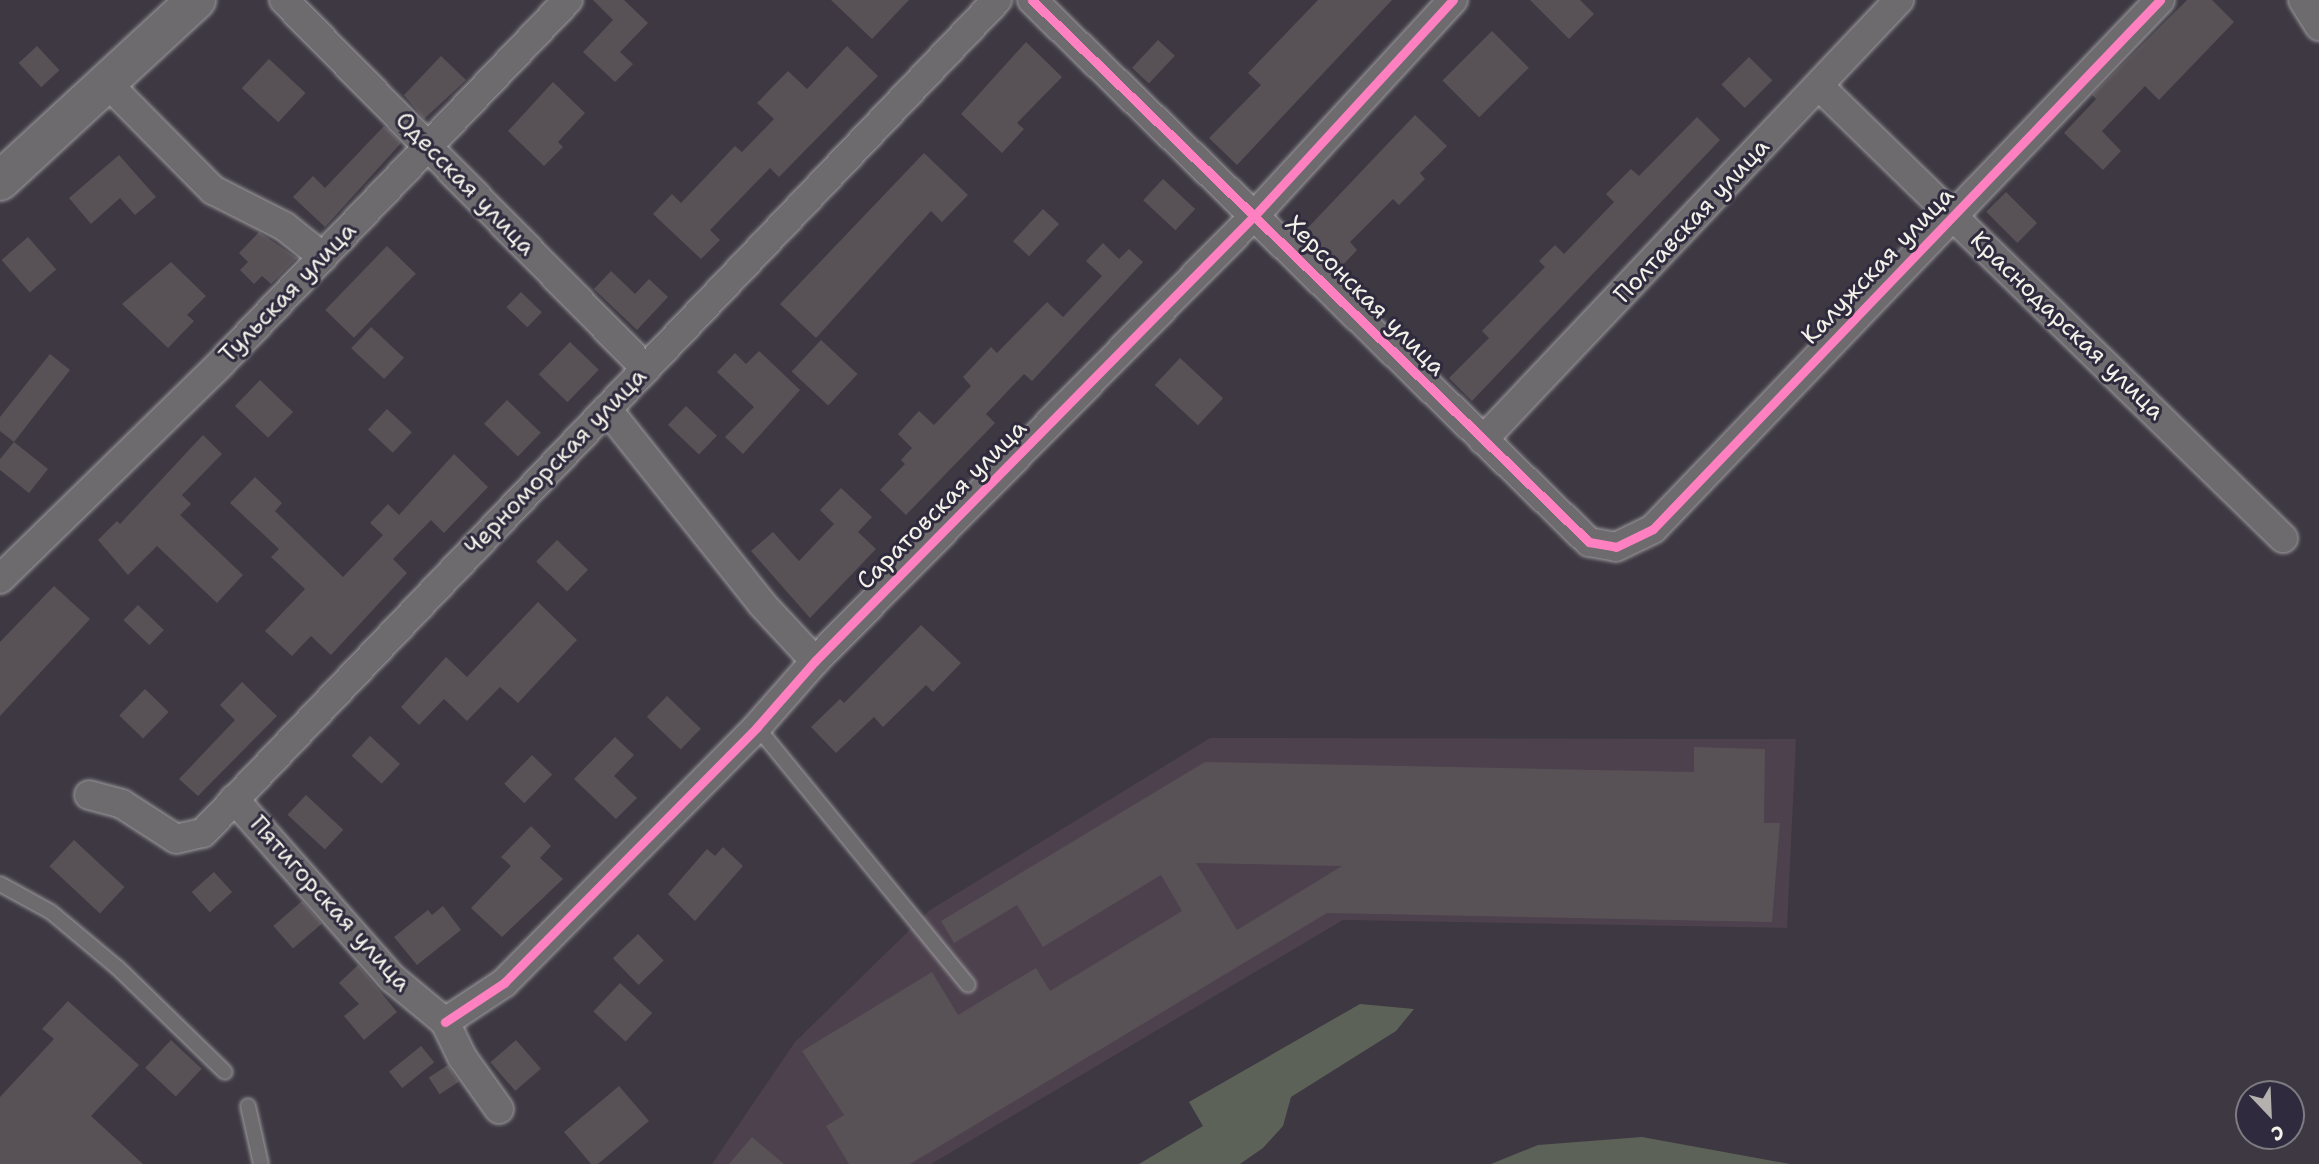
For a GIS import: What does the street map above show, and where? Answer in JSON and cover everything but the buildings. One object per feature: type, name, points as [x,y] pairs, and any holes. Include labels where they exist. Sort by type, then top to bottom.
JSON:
[{"type":"street","points":[[0,181],[197,0]]},
{"type":"street","name":"Одесская улица","points":[[284,0],[646,369]]},
{"type":"street","name":"Тульская улица","points":[[0,579],[323,257],[568,0]]},
{"type":"street","name":"Черноморская улица","points":[[89,795],[122,804],[176,839],[203,833],[997,0]]},
{"type":"street","name":"Херсонская улица","points":[[1032,0],[1256,214],[1589,542],[1616,548]]},
{"type":"street","name":"Саратовская улица","points":[[445,1022],[504,983],[757,727],[815,661],[1256,214],[1453,0]]},
{"type":"street","name":"Полтавская улица","points":[[1483,440],[1899,0]]},
{"type":"street","name":"Калужская улица","points":[[1616,548],[1653,529],[2160,0]]},
{"type":"street","points":[[2303,0],[2319,26]]},
{"type":"street","points":[[107,83],[213,190],[284,226],[323,257]]},
{"type":"street","name":"Краснодарская улица","points":[[1819,86],[2283,538]]},
{"type":"street","points":[[607,409],[762,604],[815,661]]},
{"type":"street","name":"Пятигорская улица","points":[[234,799],[392,978],[445,1022],[462,1057],[499,1109]]},
{"type":"lane","points":[[757,727],[968,985]]},
{"type":"lane","points":[[0,884],[51,912],[118,968],[225,1072]]},
{"type":"lane","points":[[248,1106],[261,1164]]},
{"type":"shaded area","points":[[1210,738],[1796,739],[1787,928],[1343,920],[931,1164],[712,1164],[795,1042],[930,910]]},
{"type":"shaded area","points":[[1360,1004],[1414,1009],[1396,1031],[1291,1097],[1283,1126],[1263,1148],[1240,1164],[1139,1164],[1203,1126],[1189,1102]]},
{"type":"shaded area","points":[[1642,1137],[1790,1164],[1491,1164],[1538,1145]]},
{"type":"cycle path","points":[[1032,0],[1589,542],[1616,547],[1653,529],[2160,0]]},
{"type":"cycle path","points":[[445,1022],[504,983],[757,727],[815,661],[1256,214],[1453,0]]}]
